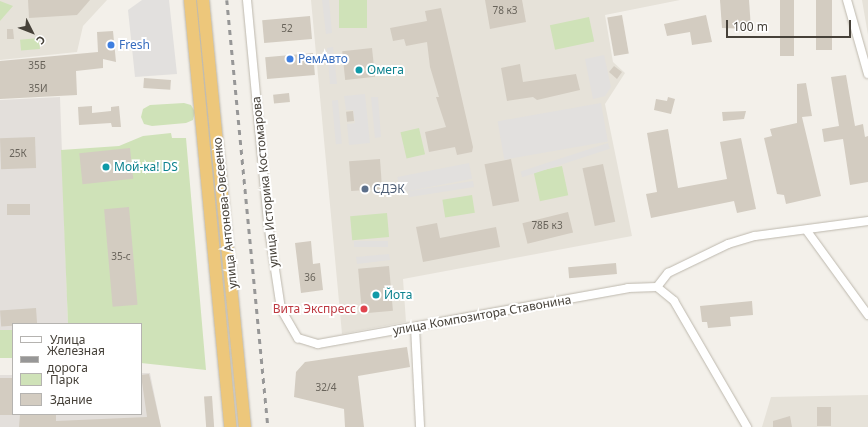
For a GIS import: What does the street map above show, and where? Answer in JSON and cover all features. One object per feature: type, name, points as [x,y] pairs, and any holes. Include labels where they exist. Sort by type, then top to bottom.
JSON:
[{"type":"highway","name":"улица Антонова-Овсеенко","points":[[190,0],[230,427]]},
{"type":"highway","name":"улица Антонова-Овсеенко","points":[[203,0],[245,427]]},
{"type":"street","name":"улица Историка Костомарова","points":[[247,0],[268,222],[281,309],[298,338],[318,344]]},
{"type":"street","points":[[848,0],[868,74]]},
{"type":"street","points":[[747,427],[674,301],[657,287],[668,273],[728,244],[755,236],[807,231],[868,221]]},
{"type":"street","points":[[807,231],[868,315]]},
{"type":"street","name":"улица Композитора Ставонина","points":[[318,344],[647,286],[657,287]]},
{"type":"street","points":[[415,327],[420,427]]},
{"type":"shaded area","points":[[0,0],[107,0],[83,26],[77,52],[0,60]]},
{"type":"shaded area","points":[[142,0],[169,0],[177,74],[135,77],[128,10]]},
{"type":"shaded area","points":[[311,0],[680,0],[605,15],[613,62],[625,73],[605,104],[632,236],[403,279],[406,322],[342,334]]},
{"type":"shaded area","points":[[322,0],[329,0],[332,33],[326,34]]},
{"type":"shaded area","points":[[862,0],[868,0],[868,35]]},
{"type":"shaded area","points":[[333,47],[337,84],[330,84],[327,48]]},
{"type":"shaded area","points":[[604,55],[611,87],[605,96],[593,99],[585,59]]},
{"type":"shaded area","points":[[365,94],[370,143],[349,145],[347,124],[355,123],[353,110],[346,110],[344,96]]},
{"type":"shaded area","points":[[60,97],[68,323],[12,323],[12,330],[0,330],[0,100]]},
{"type":"shaded area","points":[[371,97],[378,97],[381,137],[375,138]]},
{"type":"shaded area","points":[[338,100],[342,144],[336,144],[332,101]]},
{"type":"shaded area","points":[[601,103],[608,141],[504,160],[498,121]]},
{"type":"shaded area","points":[[608,143],[610,149],[522,177],[521,171]]},
{"type":"shaded area","points":[[469,163],[472,179],[400,193],[397,177]]},
{"type":"shaded area","points":[[473,181],[474,187],[409,197],[408,191]]},
{"type":"shaded area","points":[[354,241],[388,241],[388,247],[354,247]]},
{"type":"shaded area","points":[[389,254],[390,260],[357,264],[356,257]]},
{"type":"shaded area","points":[[142,373],[150,373],[161,427],[0,427],[0,375],[12,375],[12,415],[142,415]]},
{"type":"shaded area","points":[[868,395],[868,427],[762,427],[771,397]]},
{"type":"green space","points":[[339,0],[367,0],[367,28],[339,28]]},
{"type":"green space","points":[[0,1],[13,6],[0,21]]},
{"type":"green space","points":[[589,17],[594,41],[555,50],[550,25]]},
{"type":"green space","points":[[39,38],[40,49],[21,51],[20,40]]},
{"type":"green space","points":[[184,103],[191,105],[195,112],[193,120],[186,123],[152,126],[144,124],[141,117],[143,109],[150,105]]},
{"type":"green space","points":[[419,128],[425,154],[407,159],[400,132]]},
{"type":"green space","points":[[171,133],[172,138],[186,138],[206,370],[142,363],[142,323],[68,323],[61,150],[119,146],[143,136]]},
{"type":"green space","points":[[562,166],[568,195],[540,201],[534,172]]},
{"type":"green space","points":[[472,195],[475,213],[445,217],[442,200]]},
{"type":"green space","points":[[387,213],[389,237],[352,240],[350,216]]},
{"type":"green space","points":[[0,330],[12,330],[12,358],[0,358]]},
{"type":"building","points":[[28,0],[90,0],[77,15],[29,18]]},
{"type":"building","points":[[485,0],[522,0],[526,22],[490,29]]},
{"type":"building","points":[[720,0],[749,0],[751,29],[722,28]]},
{"type":"building","points":[[780,0],[794,0],[794,56],[780,56]]},
{"type":"building","points":[[816,0],[832,0],[832,50],[816,50]]},
{"type":"building","points":[[441,8],[473,147],[472,152],[457,155],[455,147],[429,152],[425,132],[446,127],[436,97],[439,97],[430,67],[427,42],[406,46],[404,39],[393,41],[390,28],[427,21],[425,11]]},
{"type":"building","points":[[622,15],[629,53],[614,56],[607,18]]},
{"type":"building","points":[[706,15],[712,42],[692,45],[690,32],[667,36],[664,24]]},
{"type":"building","points":[[310,16],[312,39],[264,43],[262,20]]},
{"type":"building","points":[[7,29],[13,29],[14,39],[7,39]]},
{"type":"building","points":[[113,31],[116,62],[103,59],[103,68],[76,71],[77,95],[0,99],[0,61],[98,52],[97,32]]},
{"type":"building","name":"Омега","points":[[372,48],[375,77],[345,80],[342,51]]},
{"type":"building","points":[[313,53],[315,75],[267,79],[265,57]]},
{"type":"building","points":[[520,64],[523,82],[576,74],[580,90],[537,100],[533,97],[507,101],[501,68]]},
{"type":"building","points":[[614,66],[622,72],[617,79],[609,72]]},
{"type":"building","points":[[846,75],[855,126],[863,124],[865,137],[868,136],[868,182],[850,185],[843,139],[824,142],[822,129],[839,126],[831,77]]},
{"type":"building","points":[[144,78],[171,80],[170,90],[143,88]]},
{"type":"building","points":[[806,83],[812,116],[802,117],[821,196],[786,204],[784,195],[777,194],[764,138],[772,136],[770,129],[797,123],[797,84]]},
{"type":"building","points":[[289,93],[290,102],[274,104],[273,95]]},
{"type":"building","points":[[668,97],[675,99],[671,114],[654,110],[656,99],[667,101]]},
{"type":"building","points":[[92,106],[92,113],[111,111],[111,107],[119,106],[121,127],[112,127],[111,123],[79,125],[78,107]]},
{"type":"building","points":[[353,111],[354,121],[347,122],[346,112]]},
{"type":"building","points":[[746,111],[744,119],[723,121],[722,112]]},
{"type":"building","points":[[668,129],[678,188],[727,179],[720,142],[741,138],[756,209],[737,213],[734,201],[651,218],[646,194],[657,192],[647,133]]},
{"type":"building","points":[[35,137],[36,168],[1,169],[0,138]]},
{"type":"building","name":"Мой-ка! DS","points":[[130,148],[133,179],[83,184],[79,153]]},
{"type":"building","points":[[380,159],[382,189],[351,191],[349,161]]},
{"type":"building","points":[[511,159],[519,201],[493,206],[484,164]]},
{"type":"building","points":[[603,164],[615,222],[595,226],[582,168]]},
{"type":"building","points":[[7,204],[30,204],[30,215],[7,215]]},
{"type":"building","points":[[129,207],[138,305],[113,307],[104,209]]},
{"type":"building","points":[[568,212],[573,232],[527,244],[522,223]]},
{"type":"building","points":[[437,223],[440,238],[496,227],[500,247],[423,262],[416,227]]},
{"type":"building","points":[[311,241],[313,264],[320,263],[323,290],[301,293],[295,243]]},
{"type":"building","points":[[616,263],[617,274],[569,278],[568,267]]},
{"type":"building","name":"Йота","points":[[389,266],[393,311],[362,314],[358,269]]},
{"type":"building","points":[[752,301],[753,315],[730,317],[731,326],[708,328],[707,322],[702,322],[700,306]]},
{"type":"building","points":[[36,308],[37,323],[12,323],[12,326],[1,326],[0,311]]},
{"type":"building","points":[[407,347],[410,367],[358,376],[364,427],[345,427],[344,409],[294,397],[296,372],[305,362]]},
{"type":"building","points":[[149,374],[161,427],[19,427],[20,415],[56,415],[56,421],[147,417],[142,375]]},
{"type":"building","points":[[0,378],[12,378],[12,415],[0,415]]},
{"type":"building","points":[[212,396],[214,427],[206,427],[204,397]]},
{"type":"building","points":[[817,407],[831,407],[831,426],[817,426]]},
{"type":"building","points":[[790,416],[792,427],[773,427],[773,421]]},
{"type":"railway","points":[[227,0],[268,427]]},
{"type":"place","name":"Fresh","points":[[111,45]]},
{"type":"place","name":"РемАвто","points":[[290,59]]},
{"type":"place","name":"Омега","points":[[359,70]]},
{"type":"place","name":"Мой-ка! DS","points":[[106,167]]},
{"type":"place","name":"СДЭК","points":[[365,189]]},
{"type":"place","name":"Йота","points":[[376,295]]},
{"type":"place","name":"Вита Экспресс","points":[[364,309]]}]
